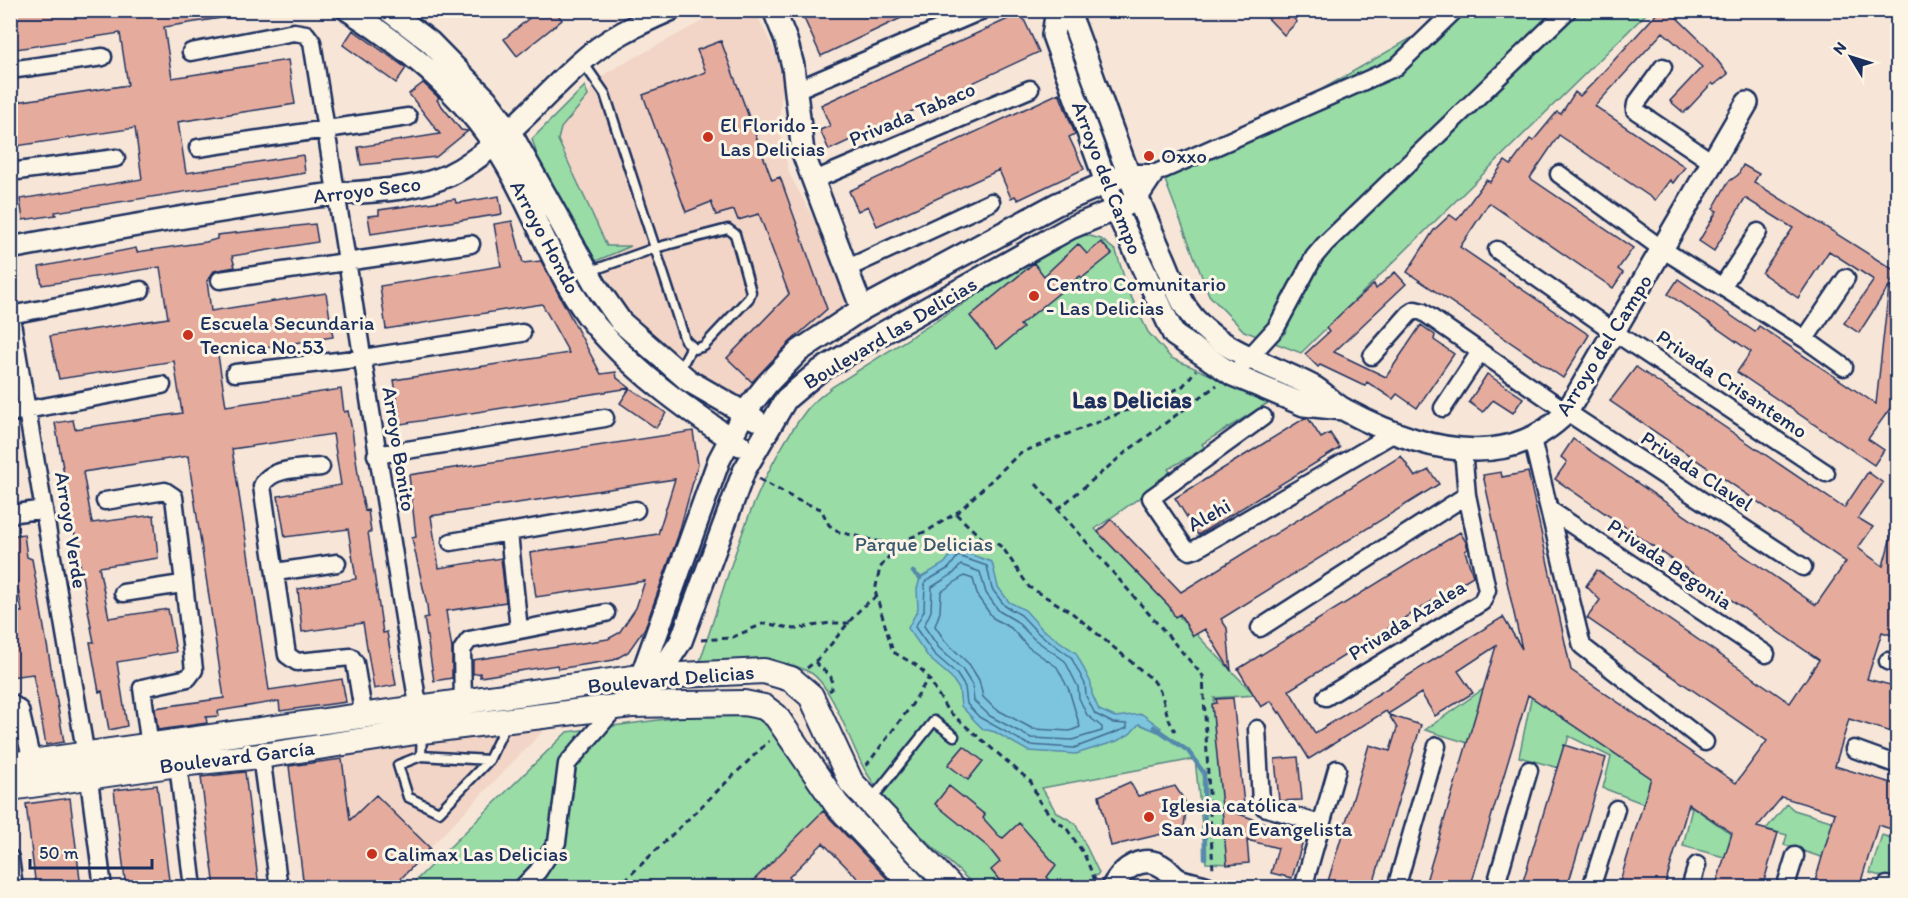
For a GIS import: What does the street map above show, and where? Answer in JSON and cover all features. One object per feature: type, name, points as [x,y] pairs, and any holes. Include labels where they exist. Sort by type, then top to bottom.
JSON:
[{"type":"main road","name":"Boulevard Delicias","points":[[464,714],[649,677],[764,671],[791,679],[802,687],[814,702],[851,782],[952,888]]},
{"type":"main road","name":"Boulevard Delicias","points":[[464,714],[507,720],[631,706],[744,703],[764,707],[784,726],[837,805],[916,888]]},
{"type":"main road","name":"Boulevard García","points":[[21,764],[88,766],[178,764],[261,756],[420,720],[464,714]]},
{"type":"main road","name":"Boulevard García","points":[[10,788],[150,747],[364,717],[420,720]]},
{"type":"street","name":"Arroyo Hondo","points":[[348,10],[404,48],[501,136],[565,279],[588,315],[612,344],[643,373],[729,438],[748,462]]},
{"type":"street","name":"Arroyo Hondo","points":[[388,10],[430,42],[467,77],[501,136],[621,322],[678,372],[721,402],[744,412],[768,427]]},
{"type":"street","name":"Arroyo Seco","points":[[10,248],[169,218],[336,193],[420,185],[436,180],[462,168],[501,136],[582,61],[635,26],[670,10]]},
{"type":"street","points":[[774,10],[786,40],[796,90],[803,153],[862,309]]},
{"type":"street","points":[[796,90],[983,10]]},
{"type":"street","name":"Arroyo del Campo","points":[[1058,10],[1074,25],[1138,200],[1187,308],[1211,334],[1250,358],[1315,387],[1343,409],[1396,432],[1439,446],[1463,450],[1512,447],[1532,439],[1567,412],[1747,103]]},
{"type":"street","name":"Arroyo del Campo","points":[[1058,10],[1053,35],[1116,210],[1174,335],[1233,375],[1304,405],[1343,409]]},
{"type":"street","points":[[1129,172],[1156,173],[1396,67],[1455,10]]},
{"type":"street","points":[[1233,375],[1276,328],[1314,257],[1325,244],[1568,10]]},
{"type":"street","name":"Arroyo Bonito","points":[[191,52],[294,32],[306,34],[312,42],[420,720]]},
{"type":"street","points":[[10,70],[103,57]]},
{"type":"street","points":[[1663,67],[1636,104],[1635,110],[1712,162]]},
{"type":"street","name":"Privada Tabaco","points":[[812,181],[1029,88]]},
{"type":"street","points":[[198,148],[408,117]]},
{"type":"street","points":[[10,172],[116,158]]},
{"type":"street","name":"Boulevard las Delicias","points":[[649,677],[729,438],[744,412],[799,351],[862,309],[1057,204],[1129,172]]},
{"type":"street","points":[[1138,200],[1156,173]]},
{"type":"street","points":[[1559,174],[1662,249],[1805,339],[1844,367]]},
{"type":"street","name":"Boulevard las Delicias","points":[[649,677],[681,641],[748,462],[786,399],[818,372],[1070,228],[1138,200]]},
{"type":"street","points":[[848,268],[991,202]]},
{"type":"street","points":[[1722,287],[1758,232]]},
{"type":"street","points":[[220,280],[471,244]]},
{"type":"street","name":"Privada Crisantemo","points":[[1497,250],[1614,332],[1826,472]]},
{"type":"street","points":[[1805,339],[1846,278]]},
{"type":"street","points":[[11,314],[141,290]]},
{"type":"street","name":"Privada Clavel","points":[[1372,356],[1415,310],[1423,312],[1567,412],[1803,567]]},
{"type":"street","name":"Arroyo Verde","points":[[11,314],[88,766],[103,888]]},
{"type":"street","points":[[235,373],[363,358],[522,333]]},
{"type":"street","points":[[1443,408],[1480,352]]},
{"type":"street","points":[[10,412],[162,385]]},
{"type":"street","name":"Alehi","points":[[1263,417],[1151,498],[1185,548],[1190,551],[1396,432]]},
{"type":"street","points":[[376,455],[605,418]]},
{"type":"street","points":[[1532,439],[1582,646],[1705,742]]},
{"type":"street","name":"Privada Azalea","points":[[1326,697],[1482,602],[1486,590],[1467,495],[1463,450]]},
{"type":"street","points":[[321,466],[273,474],[265,478],[262,486],[287,655],[297,662],[351,657],[355,663],[364,717]]},
{"type":"street","points":[[105,501],[165,491],[171,492],[174,497],[182,584],[194,670],[189,678],[142,688],[150,747]]},
{"type":"street","points":[[1260,628],[1467,495]]},
{"type":"street","points":[[10,514],[44,509]]},
{"type":"street","points":[[451,542],[636,510]]},
{"type":"street","name":"Privada Begonia","points":[[1550,510],[1766,654]]},
{"type":"street","points":[[509,533],[519,630]]},
{"type":"street","points":[[276,572],[337,563]]},
{"type":"street","points":[[123,593],[182,584]]},
{"type":"street","points":[[464,714],[464,644],[469,640],[606,613]]},
{"type":"street","points":[[522,888],[538,871],[557,842],[567,764],[631,706],[649,677]]},
{"type":"street","points":[[10,702],[20,710],[21,764]]},
{"type":"street","points":[[1257,729],[1261,802],[1264,807],[1320,824]]},
{"type":"street","points":[[1396,888],[1437,746]]},
{"type":"street","points":[[1854,749],[1898,765]]},
{"type":"street","points":[[261,756],[279,888]]},
{"type":"street","points":[[178,764],[193,888]]},
{"type":"street","points":[[1304,888],[1337,769]]},
{"type":"street","points":[[1495,888],[1529,770]]},
{"type":"street","points":[[1591,888],[1616,809]]},
{"type":"street","points":[[1785,888],[1795,856]]},
{"type":"street","points":[[10,858],[14,888]]},
{"type":"street","points":[[1112,888],[1126,869],[1141,861],[1156,863],[1175,884],[1210,882]]},
{"type":"street","points":[[1690,888],[1697,865]]},
{"type":"lane","points":[[582,61],[604,94],[685,339],[691,348]]},
{"type":"lane","points":[[588,272],[655,248],[728,229],[735,234],[751,292],[749,298],[704,346],[691,348]]},
{"type":"lane","points":[[678,372],[691,348]]},
{"type":"lane","points":[[420,720],[421,756]]},
{"type":"lane","points":[[489,760],[421,756],[399,765],[408,796],[439,812],[489,760],[507,720]]},
{"type":"lane","points":[[867,801],[880,789],[934,721],[954,736]]},
{"type":"path","points":[[1098,888],[1084,854],[1067,830],[1050,815],[1039,801],[1031,782],[946,710],[929,677],[916,665],[893,652],[875,591],[880,568],[890,555],[910,538],[956,514],[1020,453],[1183,386],[1205,358]]},
{"type":"path","points":[[1058,509],[1126,452],[1233,375]]},
{"type":"path","points":[[748,462],[797,500],[821,509],[829,525],[839,532],[880,542],[890,555]]},
{"type":"path","points":[[1036,484],[1203,676],[1210,882]]},
{"type":"path","points":[[956,514],[988,544],[996,543],[1003,548],[1029,587],[1071,612],[1152,680],[1162,692],[1166,702],[1166,718],[1175,731]]},
{"type":"path","points":[[791,679],[815,662],[862,609],[876,597]]},
{"type":"path","points":[[681,641],[731,638],[765,623],[795,629],[830,622],[850,623]]},
{"type":"path","points":[[814,702],[832,689],[831,677],[815,662]]},
{"type":"path","points":[[851,782],[877,754],[929,677]]},
{"type":"path","points":[[617,888],[784,726]]},
{"type":"shaded area","points":[[721,11],[755,11],[774,50],[783,78],[779,126],[789,173],[829,248],[856,310],[767,389],[742,396],[698,376],[641,330],[616,293],[542,153],[540,143],[606,73]]},
{"type":"shaded area","points":[[549,725],[392,887],[331,887],[319,761]]},
{"type":"green space","points":[[1440,11],[1649,11],[1301,353],[1244,331],[1209,295],[1158,162],[1265,122],[1415,36]]},
{"type":"green space","points":[[585,86],[588,96],[561,128],[558,140],[607,246],[631,246],[596,261],[539,161],[532,139]]},
{"type":"green space","name":"Parque Delicias","points":[[1086,235],[1101,239],[1116,251],[1128,290],[1148,332],[1171,358],[1271,401],[1202,444],[1205,448],[1168,469],[1172,475],[1095,529],[1255,695],[1214,698],[1232,864],[1206,863],[1195,759],[1042,788],[1056,812],[1075,823],[1099,873],[1084,887],[976,887],[903,818],[877,788],[866,772],[827,691],[811,673],[785,663],[742,661],[699,664],[742,533],[755,501],[786,440],[808,408],[832,387],[1065,239]]},
{"type":"green space","points":[[1489,685],[1468,743],[1425,730]]},
{"type":"green space","points":[[1532,694],[1734,836],[1728,858],[1683,846],[1692,808],[1651,792],[1647,805],[1603,788],[1611,757],[1569,736],[1559,768],[1519,757]]},
{"type":"green space","points":[[765,706],[842,801],[752,887],[408,888],[567,732]]},
{"type":"green space","points":[[1787,804],[1794,810],[1834,822],[1824,858],[1784,845],[1787,835],[1766,829]]},
{"type":"green space","points":[[1882,835],[1897,840],[1897,881],[1870,873]]},
{"type":"water","points":[[955,549],[992,562],[998,587],[1009,602],[1025,610],[1042,629],[1076,653],[1091,683],[1092,694],[1099,710],[1115,717],[1142,714],[1161,728],[1158,732],[1139,724],[1130,734],[1117,741],[1076,754],[1028,751],[995,732],[983,729],[961,706],[959,689],[951,677],[929,658],[908,628],[918,609],[917,589],[920,578],[945,563]]},
{"type":"building","points":[[10,10],[219,10],[220,18],[164,27],[172,78],[288,60],[295,104],[178,122],[186,173],[303,155],[305,173],[55,212],[56,215],[23,220],[20,199],[142,179],[135,128],[10,147],[10,103],[128,85],[120,33],[10,50]]},
{"type":"building","points":[[539,10],[555,10],[562,20],[517,56],[504,39]]},
{"type":"building","points":[[815,10],[918,10],[821,56],[803,16]]},
{"type":"building","points":[[1260,10],[1286,10],[1297,22],[1284,35]]},
{"type":"building","points":[[1660,10],[1669,10],[1705,45],[1728,74],[1714,85],[1712,83],[1684,113],[1670,101],[1702,67],[1663,32],[1595,106],[1685,167],[1673,183],[1670,180],[1655,200],[1559,135],[1530,178],[1633,248],[1618,269],[1623,273],[1613,288],[1489,203],[1460,247],[1589,335],[1563,378],[1407,272],[1434,230],[1450,215],[1457,220],[1486,180],[1490,182],[1505,161],[1511,165],[1530,139],[1533,141],[1557,112],[1561,114],[1575,92],[1580,96]]},
{"type":"building","points":[[1021,13],[1039,52],[829,150],[820,130],[830,126],[821,105]]},
{"type":"building","points":[[353,30],[406,68],[396,83],[343,45]]},
{"type":"building","points":[[721,41],[772,180],[780,177],[827,309],[790,342],[752,382],[727,358],[789,294],[759,214],[738,220],[734,210],[716,215],[711,202],[686,212],[643,95],[706,72],[697,50]]},
{"type":"building","points":[[423,83],[439,98],[437,100],[461,130],[468,131],[436,157],[361,165],[358,147],[440,134],[409,94]]},
{"type":"building","points":[[1059,93],[1075,134],[1069,137],[1084,169],[1018,200],[1015,196],[1011,198],[999,170],[877,226],[868,206],[858,211],[849,191]]},
{"type":"building","points":[[1743,165],[1759,174],[1754,182],[1897,272],[1859,333],[1844,323],[1874,280],[1829,251],[1798,298],[1762,273],[1793,228],[1745,198],[1714,251],[1699,241],[1717,211],[1713,209],[1728,182],[1738,175]]},
{"type":"building","points":[[499,196],[502,214],[371,234],[368,216],[379,215],[379,210],[455,199],[456,203]]},
{"type":"building","points":[[512,221],[523,263],[541,261],[601,374],[616,372],[617,378],[630,388],[401,424],[394,380],[569,353],[542,304],[386,329],[380,286],[501,266],[494,224]]},
{"type":"building","points":[[315,224],[318,242],[232,256],[235,267],[214,271],[207,281],[211,311],[326,293],[333,337],[218,355],[226,406],[341,389],[344,412],[348,411],[352,430],[365,511],[368,510],[371,532],[368,532],[383,633],[387,632],[396,685],[374,689],[363,623],[302,632],[298,589],[356,579],[348,529],[285,537],[278,496],[341,485],[333,434],[232,449],[269,690],[342,679],[346,702],[280,711],[279,701],[218,711],[219,716],[206,717],[207,723],[158,730],[155,708],[224,698],[188,456],[83,472],[92,523],[154,515],[158,558],[99,567],[109,618],[168,609],[176,652],[117,662],[127,726],[109,730],[90,642],[94,642],[55,423],[73,420],[75,429],[182,413],[174,361],[59,379],[50,336],[168,318],[160,267],[42,285],[39,267],[136,248],[137,252],[206,242],[217,239],[217,235]]},
{"type":"building","name":"Centro Comunitario - Las Delicias","points":[[1101,242],[1112,254],[1082,278],[1080,276],[1020,325],[1023,328],[997,349],[970,316],[1034,263],[1044,276],[1078,244],[1087,254]]},
{"type":"building","points":[[1395,272],[1406,284],[1334,352],[1386,377],[1421,325],[1435,335],[1434,340],[1454,354],[1417,408],[1397,394],[1393,399],[1367,382],[1365,386],[1320,365],[1318,367],[1305,354],[1329,332],[1326,328],[1346,309],[1374,284],[1376,289]]},
{"type":"building","points":[[1678,279],[1755,332],[1759,326],[1876,404],[1889,286],[1898,286],[1896,387],[1894,403],[1868,439],[1884,450],[1874,465],[1737,372],[1751,352],[1668,294]]},
{"type":"building","points":[[1636,367],[1844,508],[1868,472],[1883,483],[1858,518],[1873,527],[1858,548],[1883,566],[1893,529],[1898,530],[1898,637],[1882,632],[1867,679],[1898,687],[1898,734],[1849,719],[1835,766],[1898,785],[1898,831],[1878,825],[1859,888],[1813,888],[1835,813],[1782,797],[1757,827],[1778,833],[1762,888],[1715,888],[1732,833],[1689,804],[1664,888],[1618,888],[1651,778],[1528,695],[1470,888],[1424,888],[1496,646],[1458,671],[1473,693],[1435,716],[1421,693],[1388,714],[1386,711],[1309,759],[1280,712],[1271,701],[1261,707],[1238,669],[1460,532],[1466,542],[1468,549],[1465,551],[1473,576],[1289,690],[1315,733],[1503,617],[1522,649],[1483,475],[1501,472],[1502,477],[1528,472],[1571,670],[1736,783],[1767,741],[1587,618],[1600,600],[1586,586],[1597,570],[1790,703],[1819,660],[1555,479],[1567,462],[1561,457],[1573,439],[1816,605],[1846,562],[1610,401]]},
{"type":"building","points":[[1487,374],[1523,398],[1513,413],[1493,400],[1483,412],[1469,402]]},
{"type":"building","points":[[630,388],[666,413],[656,428],[620,403]]},
{"type":"building","points":[[1308,418],[1321,438],[1330,433],[1340,448],[1198,535],[1175,498]]},
{"type":"building","points":[[693,431],[698,464],[678,536],[645,628],[628,652],[614,660],[558,669],[557,665],[480,677],[480,673],[473,674],[473,660],[608,639],[619,633],[636,608],[645,581],[536,597],[530,553],[658,534],[675,479],[431,516],[439,568],[501,558],[506,602],[446,611],[452,649],[452,678],[434,681],[424,618],[428,617],[427,605],[412,538],[416,537],[409,475]]},
{"type":"building","points":[[1401,456],[1415,477],[1429,470],[1439,484],[1221,619],[1227,628],[1231,671],[1205,629],[1193,636],[1180,614],[1175,617],[1169,606],[1098,532],[1111,519],[1181,592]]},
{"type":"building","points":[[24,534],[27,557],[32,559],[64,742],[46,745],[33,674],[10,677],[10,612],[22,612],[13,558],[10,558],[10,536]]},
{"type":"building","points":[[1233,698],[1244,805],[1222,807],[1212,704],[1217,703],[1216,699]]},
{"type":"building","points":[[1389,715],[1421,725],[1372,888],[1326,888],[1369,745],[1390,751],[1397,728]]},
{"type":"building","points":[[1564,745],[1606,758],[1567,888],[1521,888]]},
{"type":"building","points":[[964,746],[983,761],[968,780],[948,765]]},
{"type":"building","points":[[1298,757],[1302,800],[1279,801],[1275,759]]},
{"type":"building","points":[[342,759],[350,820],[376,795],[430,848],[392,888],[304,888],[289,766]]},
{"type":"building","points":[[245,772],[259,888],[215,888],[201,777]]},
{"type":"building","name":"Iglesia católica San Juan Evangelista","points":[[1130,782],[1138,796],[1175,786],[1185,801],[1183,836],[1166,833],[1111,846],[1099,796]]},
{"type":"building","points":[[157,785],[170,888],[126,888],[114,790]]},
{"type":"building","points":[[949,786],[985,815],[983,818],[999,836],[1003,838],[1019,823],[1056,865],[1047,877],[1056,888],[1006,888],[991,870],[1000,862],[988,847],[935,804]]},
{"type":"building","points":[[70,798],[81,888],[36,888],[26,804]]},
{"type":"building","points":[[1222,808],[1304,837],[1292,878],[1271,873],[1278,848],[1247,840],[1249,863],[1227,865]]},
{"type":"building","points":[[823,811],[896,888],[867,888],[823,843],[789,877],[798,888],[746,888]]},
{"type":"waterway","points":[[368,10],[385,20]]},
{"type":"waterway","points":[[592,297],[604,315]]},
{"type":"waterway","points":[[618,333],[649,364],[704,404]]},
{"type":"waterway","points":[[913,572],[920,578]]},
{"type":"waterway","points":[[1154,727],[1188,751],[1204,773],[1205,858]]},
{"type":"place","name":"El Florido - Las Delicias","points":[[708,137]]},
{"type":"place","name":"Oxxo","points":[[1149,156]]},
{"type":"place","name":"Centro Comunitario - Las Delicias","points":[[1034,296]]},
{"type":"place","name":"Escuela Secundaria Tecnica No.53","points":[[188,335]]},
{"type":"place","name":"Iglesia católica San Juan Evangelista","points":[[1149,817]]},
{"type":"place","name":"Calimax Las Delicias","points":[[372,854]]},
{"type":"district","name":"Las Delicias","points":[[1132,400]]}]
